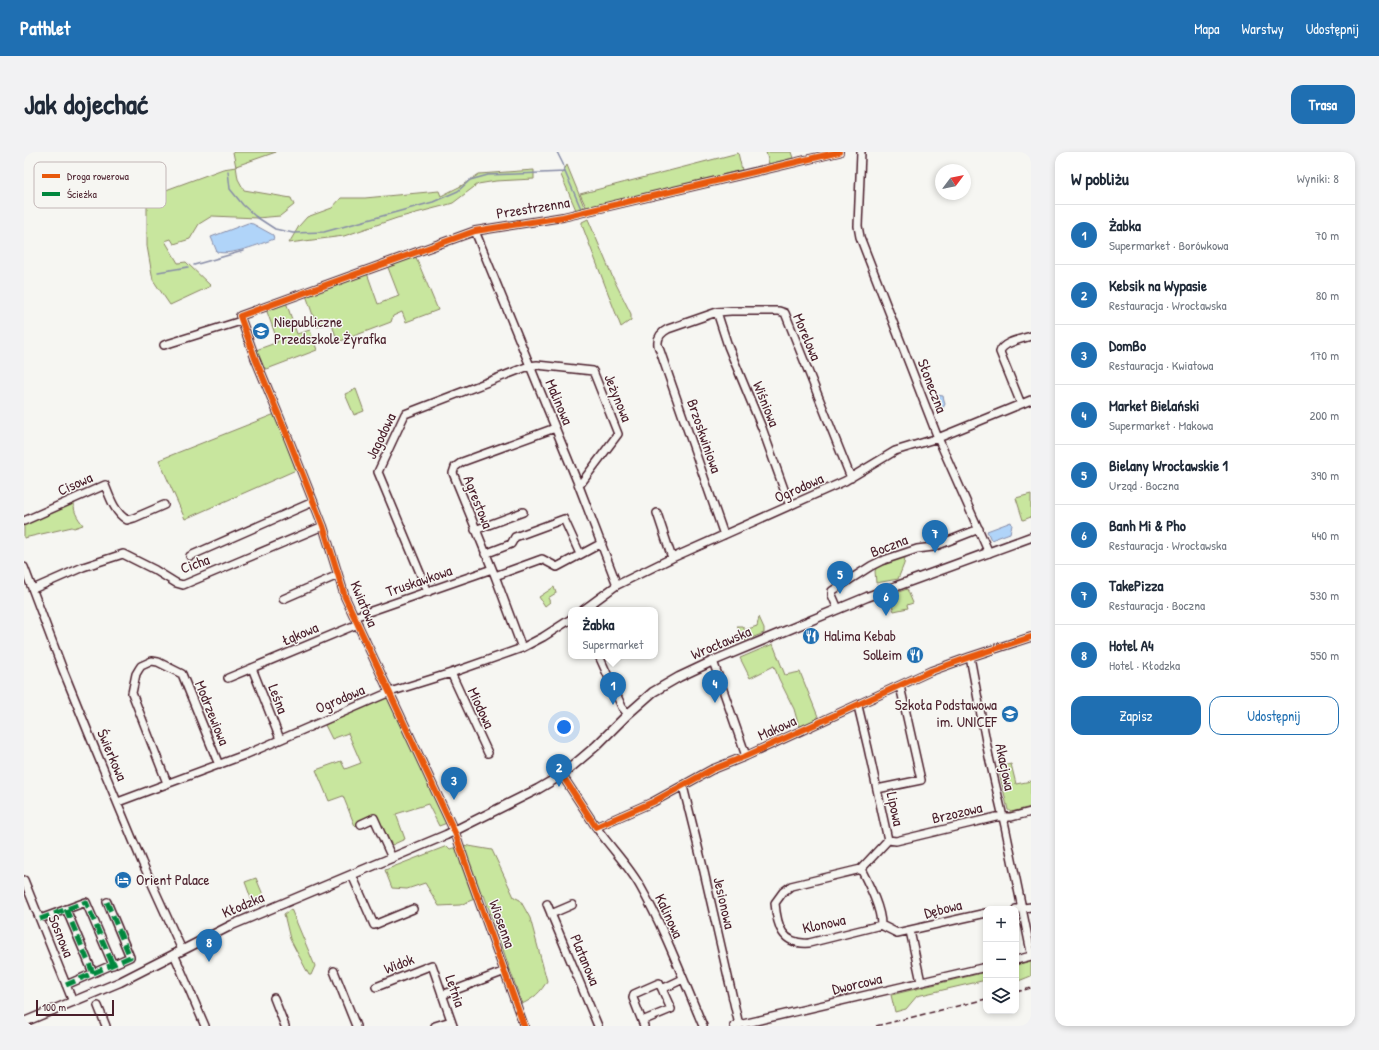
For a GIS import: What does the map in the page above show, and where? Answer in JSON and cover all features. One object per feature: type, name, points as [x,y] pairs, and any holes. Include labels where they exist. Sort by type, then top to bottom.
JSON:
[{"type":"main road","name":"Wrocławska","points":[[455,831],[562,775],[596,746],[628,714],[653,692],[668,682],[713,661],[838,609],[1031,537]]},
{"type":"main road","name":"Kłodzka","points":[[24,1022],[120,982],[232,925],[455,831]]},
{"type":"street","name":"Przestrzenna","points":[[164,345],[475,231],[570,215],[838,152]]},
{"type":"street","name":"Słoneczna","points":[[861,152],[858,226],[860,237],[938,438],[989,553]]},
{"type":"street","name":"Malinowa","points":[[475,231],[602,543],[617,585]]},
{"type":"street","name":"Morelowa","points":[[658,345],[658,338],[664,331],[717,312],[779,311],[785,313],[850,478]]},
{"type":"street","name":"Wiśniowa","points":[[717,312],[728,346],[762,428],[790,506]]},
{"type":"street","name":"Kwiatowa","points":[[241,318],[264,381],[323,526],[345,597],[455,831]]},
{"type":"street","points":[[1020,404],[1000,352],[1001,348],[1005,345],[1031,336]]},
{"type":"street","name":"Brzoskwiniowa","points":[[658,345],[724,535]]},
{"type":"street","name":"Jeżynowa","points":[[529,366],[537,365],[593,371],[618,434],[579,486]]},
{"type":"street","name":"Jagodowa","points":[[428,592],[378,472],[405,414],[529,366]]},
{"type":"street","name":"Ogrodowa","points":[[587,607],[617,585],[672,558],[850,478],[895,451],[938,438],[1031,400]]},
{"type":"street","name":"Agrestowa","points":[[522,648],[495,576],[453,473],[455,467],[462,462],[555,428]]},
{"type":"street","name":"Cisowa","points":[[24,521],[105,485],[115,507],[122,518],[127,520],[164,505]]},
{"type":"street","points":[[190,556],[313,502]]},
{"type":"street","points":[[475,530],[523,512]]},
{"type":"street","points":[[657,513],[672,558]]},
{"type":"street","points":[[485,554],[511,544],[515,537],[564,518],[580,554]]},
{"type":"street","name":"Cicha","points":[[32,588],[83,567],[123,554],[155,570],[176,583],[183,585],[323,526]]},
{"type":"street","name":"Boczna","points":[[838,609],[832,595],[832,591],[871,566],[917,548],[932,547],[979,529]]},
{"type":"street","points":[[495,576],[542,559],[557,567],[602,543]]},
{"type":"street","name":"Świerkowa","points":[[24,567],[63,670],[178,952],[205,1026]]},
{"type":"street","name":"Truskawkowa","points":[[356,620],[492,569]]},
{"type":"street","points":[[283,599],[338,575]]},
{"type":"street","name":"Łąkowa","points":[[228,678],[356,620]]},
{"type":"street","name":"Ogrodowa","points":[[118,802],[219,765],[390,692],[451,673],[522,648],[568,621]]},
{"type":"street","name":"Makowa","points":[[596,827],[654,802],[705,773],[858,706],[931,671],[1031,637]]},
{"type":"street","name":"Akacjowa","points":[[970,657],[989,757],[1003,817],[1018,906]]},
{"type":"street","points":[[600,659],[622,707],[628,714]]},
{"type":"street","name":"Modrzewiowa","points":[[167,783],[132,694],[136,674],[139,669],[141,666],[152,661],[158,662],[182,674],[219,765]]},
{"type":"street","name":"Makowa","points":[[713,661],[746,756]]},
{"type":"street","name":"Leśna","points":[[252,668],[280,739]]},
{"type":"street","name":"Miodowa","points":[[451,673],[488,753]]},
{"type":"street","points":[[877,789],[921,780],[900,686]]},
{"type":"street","name":"Lipowa","points":[[858,706],[888,840],[861,869]]},
{"type":"street","points":[[562,775],[596,827]]},
{"type":"street","name":"Jesionowa","points":[[683,786],[702,863],[736,1026]]},
{"type":"street","name":"Brzozowa","points":[[888,840],[896,840],[996,817],[1011,817],[1031,812]]},
{"type":"street","points":[[361,824],[374,818],[392,858]]},
{"type":"street","name":"Kalinowa","points":[[596,827],[607,844],[640,885],[703,1026]]},
{"type":"street","name":"Wiosenna","points":[[455,831],[524,1026]]},
{"type":"street","points":[[861,869],[871,890],[880,925],[897,933],[908,931],[921,982]]},
{"type":"street","name":"Klonowa","points":[[861,869],[787,888],[775,903],[780,929],[785,936],[794,942],[801,944],[880,925]]},
{"type":"street","points":[[352,874],[374,925],[413,909]]},
{"type":"street","name":"Sosnowa","points":[[24,880],[73,1002]]},
{"type":"street","points":[[40,919],[86,902],[113,965]]},
{"type":"street","points":[[66,985],[130,957],[107,902]]},
{"type":"street","name":"Platanowa","points":[[547,904],[598,1026]]},
{"type":"street","points":[[551,914],[572,904]]},
{"type":"street","points":[[1019,909],[1031,907]]},
{"type":"street","points":[[66,909],[93,973]]},
{"type":"street","name":"Akacjowa","points":[[1019,909],[1031,952]]},
{"type":"street","name":"Dębowa","points":[[908,931],[983,914]]},
{"type":"street","points":[[1019,959],[1031,956]]},
{"type":"street","name":"Widok","points":[[376,987],[432,965]]},
{"type":"street","name":"Letnia","points":[[432,965],[452,1024]]},
{"type":"street","name":"Dworcowa","points":[[736,1026],[983,968]]},
{"type":"street","points":[[334,971],[356,1026]]},
{"type":"street","name":"Wiosenna","points":[[442,995],[505,971]]},
{"type":"street","points":[[662,989],[683,979]]},
{"type":"street","points":[[659,983],[662,989],[671,1009],[643,1024],[633,995],[659,983]]},
{"type":"street","points":[[274,998],[285,1026]]},
{"type":"street","points":[[98,1006],[106,1026]]},
{"type":"street","points":[[435,1026],[452,1024]]},
{"type":"green space","points":[[233,152],[276,152],[236,166],[238,179],[244,190],[291,198],[294,205],[280,216],[257,218],[212,216],[199,224],[190,239],[174,244],[171,239],[165,241],[178,263],[186,262],[211,286],[170,305],[153,280],[147,246],[147,208],[166,208],[166,190],[223,169],[236,167]]},
{"type":"green space","points":[[766,152],[791,152],[793,158],[769,164]]},
{"type":"green space","points":[[738,153],[742,170],[587,209],[580,194]]},
{"type":"green space","points":[[567,165],[585,209],[576,210],[561,175]]},
{"type":"green space","points":[[534,170],[534,179],[496,181],[478,184],[453,203],[397,218],[344,236],[289,243],[299,226],[307,217],[332,208],[341,198],[365,198],[439,191],[441,196],[461,186],[479,174]]},
{"type":"green space","points":[[588,219],[613,278],[631,314],[631,320],[621,327],[582,225],[582,222]]},
{"type":"green space","points":[[415,255],[438,310],[406,322],[402,312],[393,316],[391,322],[338,342],[331,322],[317,327],[306,295],[367,273],[378,304],[399,296],[387,265]]},
{"type":"green space","points":[[286,302],[297,334],[310,330],[317,350],[267,369],[263,367],[256,350],[278,342],[266,309]]},
{"type":"green space","points":[[356,389],[364,411],[354,415],[345,394]]},
{"type":"green space","points":[[275,414],[296,470],[185,519],[159,460]]},
{"type":"green space","points":[[1031,494],[1031,517],[1023,520],[1016,498]]},
{"type":"green space","points":[[75,501],[74,504],[77,516],[83,525],[24,538],[24,523]]},
{"type":"green space","points":[[901,551],[905,558],[898,579],[876,583],[875,571],[881,558]]},
{"type":"green space","points":[[554,587],[556,593],[548,598],[550,602],[545,606],[539,597]]},
{"type":"green space","points":[[907,589],[913,603],[907,605],[908,608],[894,611],[888,596]]},
{"type":"green space","points":[[759,617],[764,628],[764,633],[744,641],[737,626],[742,626],[745,630],[757,626]]},
{"type":"green space","points":[[773,644],[785,675],[800,672],[819,719],[799,727],[794,709],[774,666],[750,678],[740,658]]},
{"type":"green space","points":[[387,693],[447,823],[439,826],[428,804],[396,814],[405,839],[392,845],[376,817],[355,826],[343,796],[329,801],[316,770],[341,761],[345,769],[361,763],[348,733],[332,739],[325,725]]},
{"type":"green space","points":[[1011,764],[1016,784],[1031,781],[1031,807],[1011,812],[1008,810],[998,767]]},
{"type":"green space","points":[[463,845],[492,850],[514,897],[520,900],[530,918],[547,981],[536,995],[522,1004],[484,895],[460,905],[439,906],[425,883],[407,889],[392,888],[385,870],[447,846],[450,849]]},
{"type":"green space","points":[[256,878],[266,902],[256,905],[252,901],[245,882]]},
{"type":"green space","points":[[291,909],[315,966],[311,975],[309,975],[290,939],[284,914]]},
{"type":"green space","points":[[1031,961],[1031,976],[1019,981],[1019,964]]},
{"type":"green space","points":[[983,973],[983,981],[917,996],[906,1009],[895,1012],[891,995]]},
{"type":"water","points":[[248,223],[253,224],[273,235],[274,239],[237,251],[223,253],[217,252],[211,237]]},
{"type":"water","points":[[936,395],[943,396],[945,404],[943,408],[939,409],[935,401]]},
{"type":"water","points":[[1011,522],[1012,525],[1010,533],[991,540],[987,531]]},
{"type":"waterway","points":[[557,152],[565,172]]},
{"type":"waterway","points":[[228,171],[230,189],[243,205],[255,216],[275,229],[293,233],[324,232],[433,202],[458,191],[470,180],[488,175],[565,172],[582,211]]},
{"type":"waterway","points":[[194,265],[243,251]]},
{"type":"waterway","points":[[158,272],[188,267]]},
{"type":"railway","points":[[1019,991],[1031,988]]},
{"type":"railway","points":[[876,1026],[983,1000]]},
{"type":"marked path","points":[[40,919],[86,902],[113,965]]},
{"type":"marked path","points":[[66,985],[130,957],[107,902]]},
{"type":"marked path","points":[[66,909],[93,973]]},
{"type":"cycle path","points":[[524,1026],[456,835],[345,597],[323,526],[255,358],[240,316],[475,231],[563,217],[839,152]]},
{"type":"cycle path","points":[[562,775],[596,827],[653,802],[711,770],[746,756],[931,671],[1031,637]]},
{"type":"place","name":"Niepubliczne Przedszkole Żyrafka","points":[[261,331]]},
{"type":"place","name":"TakePizza","points":[[935,553]]},
{"type":"place","name":"Bielany Wrocławskie 1","points":[[840,594]]},
{"type":"place","name":"Banh Mi & Pho","points":[[886,616]]},
{"type":"place","name":"Halima Kebab","points":[[811,636]]},
{"type":"place","name":"Solleim","points":[[915,655]]},
{"type":"place","name":"Market Bielański","points":[[715,703]]},
{"type":"place","name":"Żabka","points":[[613,705]]},
{"type":"place","name":"Szkoła Podstawowa im. UNICEF","points":[[1010,714]]},
{"type":"place","name":"Kebsik na Wypasie","points":[[559,787]]},
{"type":"place","name":"DomBo","points":[[454,800]]},
{"type":"place","name":"Orient Palace","points":[[123,880]]},
{"type":"place","name":"Hotel A4","points":[[209,962]]}]
